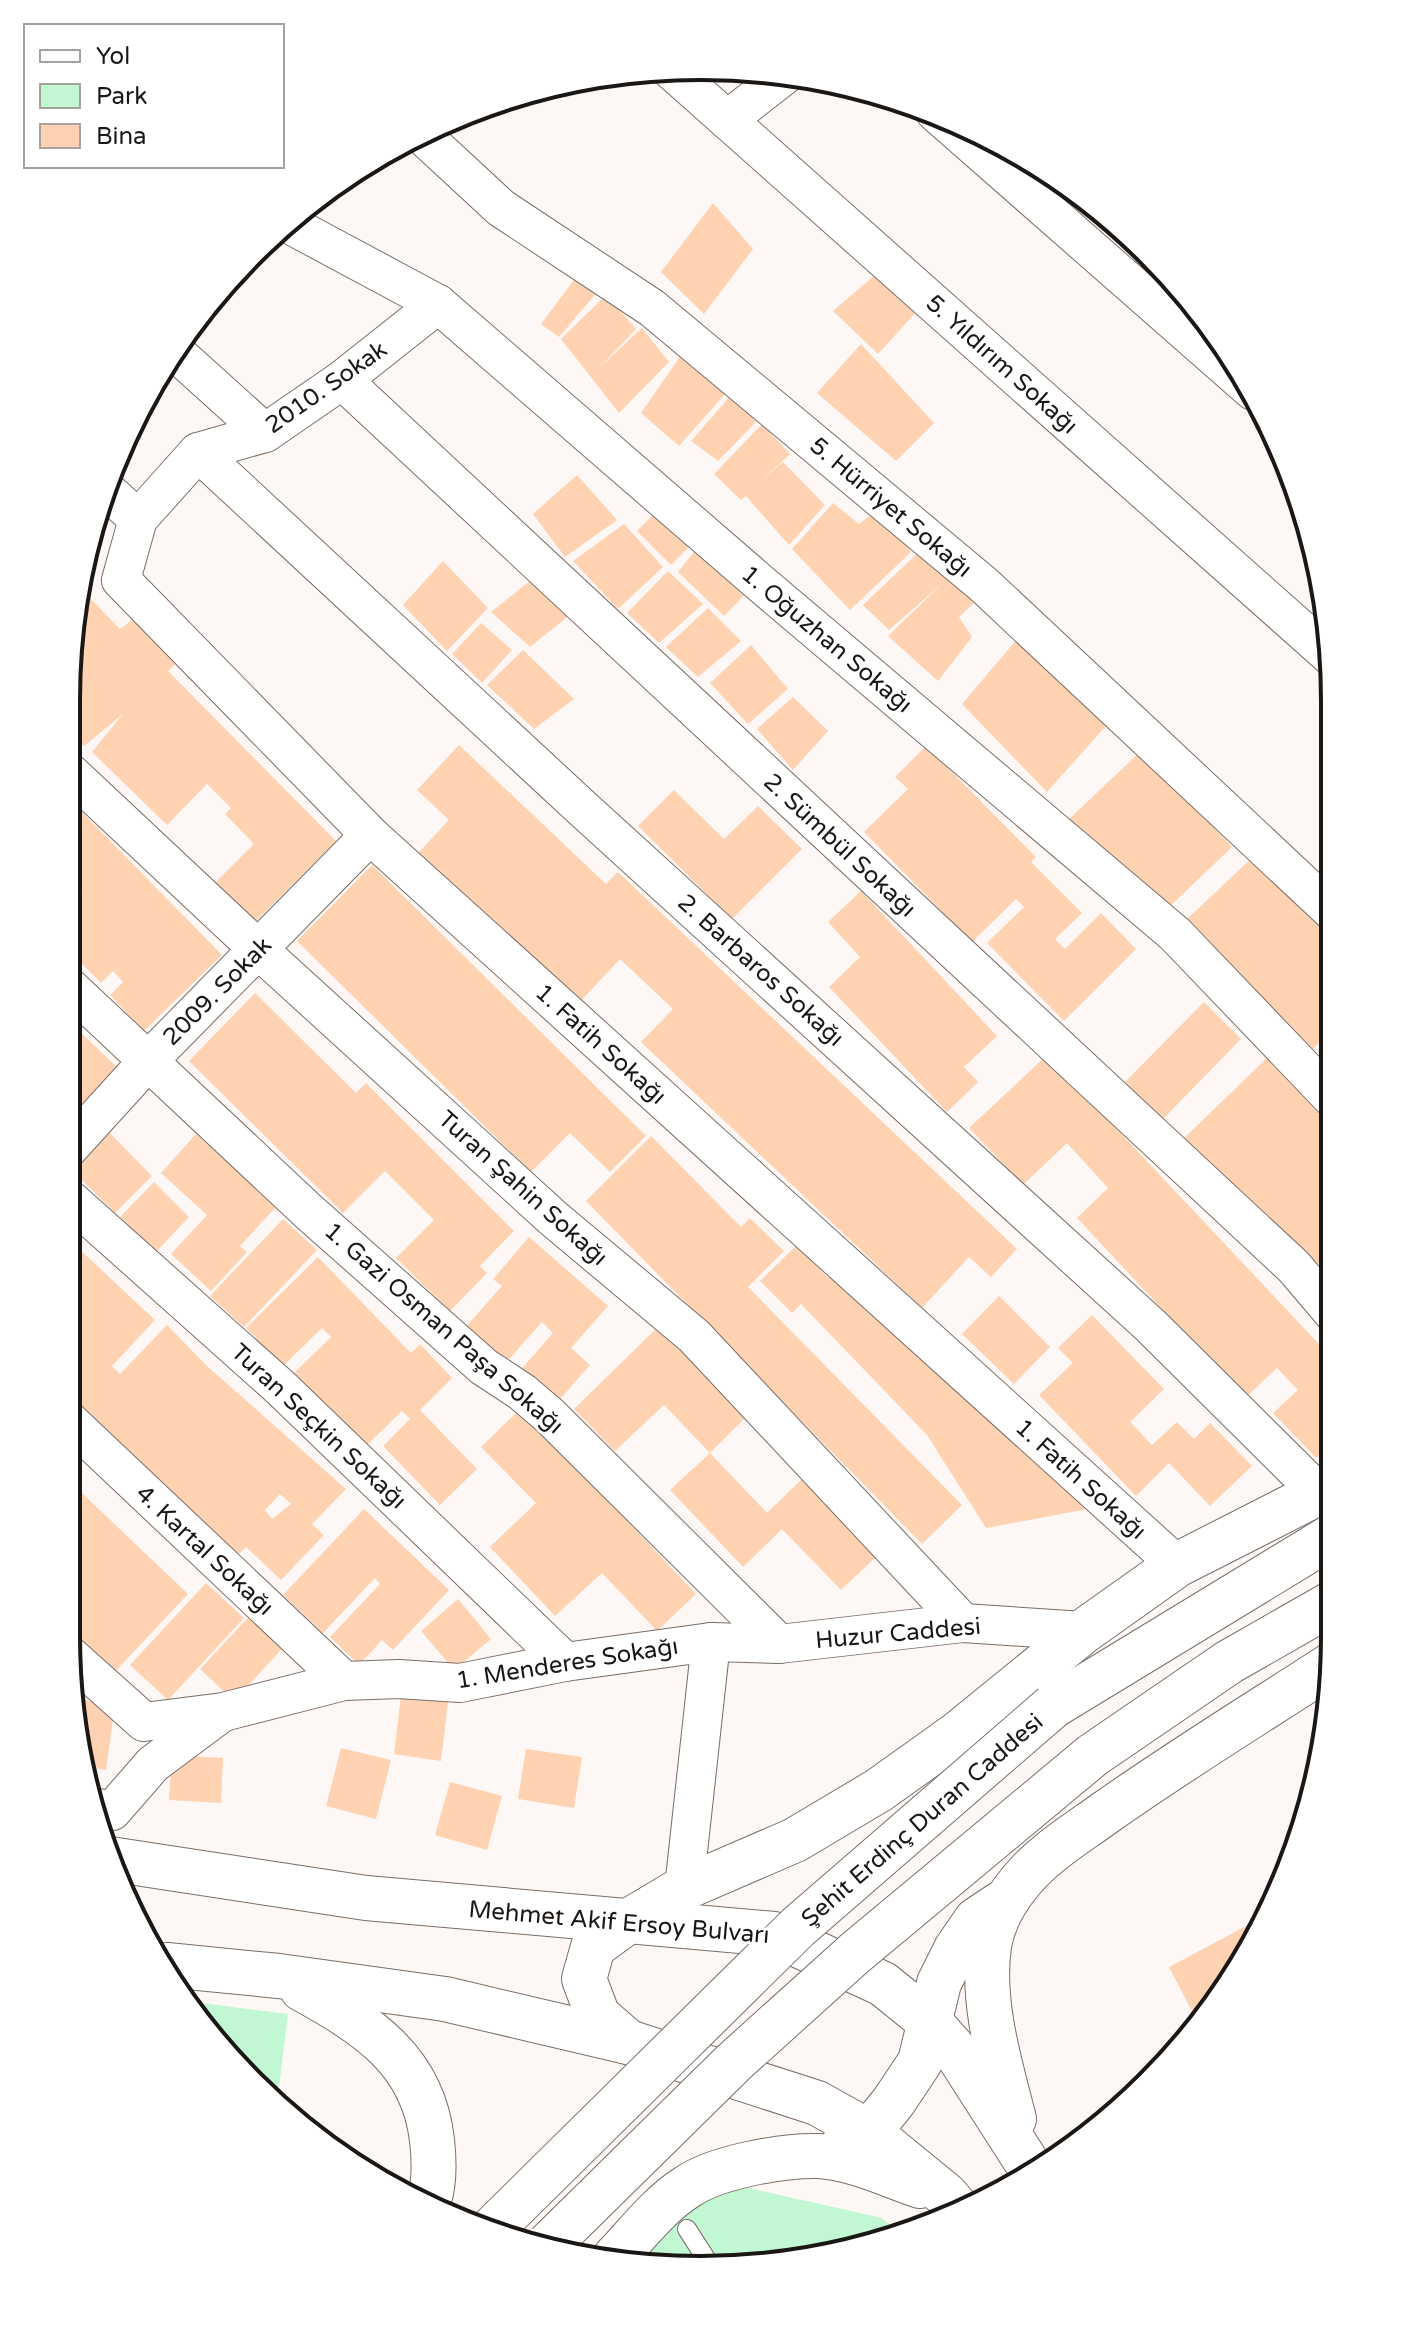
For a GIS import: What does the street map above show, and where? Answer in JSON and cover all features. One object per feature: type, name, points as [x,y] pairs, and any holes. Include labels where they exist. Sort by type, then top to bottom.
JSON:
[{"type":"main road","points":[[628,2042],[598,2016],[584,1979],[593,1947],[627,1922],[684,1888],[795,1840],[879,1790],[956,1735],[1084,1631],[1177,1565],[1321,1492]]},
{"type":"main road","name":"Şehit Erdinç Duran Caddesi","points":[[499,2222],[798,1927],[1053,1706],[1321,1543]]},
{"type":"main road","points":[[555,2238],[734,2062],[855,1953],[1093,1755],[1229,1662],[1321,1609]]},
{"type":"main road","points":[[1026,2161],[996,2051],[988,1993],[989,1945],[1001,1909],[1022,1880],[1046,1855],[1147,1784],[1320,1672]]},
{"type":"main road","name":"Mehmet Akif Ersoy Bulvarı","points":[[123,1861],[366,1898],[774,1934],[883,1984],[930,2022],[954,2049],[1026,2161]]},
{"type":"main road","points":[[621,2251],[669,2201],[688,2186],[719,2171],[819,2156],[869,2132],[920,2062],[939,1983],[956,1949],[976,1920],[1007,1900]]},
{"type":"main road","points":[[176,1966],[279,1976],[445,1999],[628,2042],[817,2103],[869,2132],[952,2202]]},
{"type":"main road","points":[[279,1976],[355,2018],[394,2053],[416,2082],[431,2129],[434,2154],[430,2194]]},
{"type":"main road","points":[[819,2156],[857,2165],[952,2202]]},
{"type":"street","name":"5. Yıldırım Sokağı","points":[[683,80],[1319,645]]},
{"type":"street","points":[[727,120],[773,84]]},
{"type":"street","points":[[968,141],[1220,362]]},
{"type":"street","name":"5. Hürriyet Sokağı","points":[[430,142],[501,208],[652,308],[984,585],[1321,901]]},
{"type":"street","name":"1. Oğuzhan Sokağı","points":[[298,229],[438,304],[771,592],[1175,934],[1321,1086]]},
{"type":"street","name":"2010. Sokak","points":[[198,452],[265,433],[342,380],[438,304]]},
{"type":"street","points":[[183,359],[265,433]]},
{"type":"street","name":"2. Sümbül Sokağı","points":[[342,380],[1294,1267],[1321,1299]]},
{"type":"street","points":[[114,497],[138,519],[198,452]]},
{"type":"street","name":"2. Barbaros Sokağı","points":[[198,452],[1321,1484]]},
{"type":"street","name":"1. Fatih Sokağı","points":[[138,519],[121,580],[370,835],[1177,1565]]},
{"type":"street","name":"Turan Şahin Sokağı","points":[[80,782],[553,1218],[694,1336],[963,1623]]},
{"type":"street","name":"2009. Sokak","points":[[80,1136],[148,1061],[370,835]]},
{"type":"street","name":"1. Gazi Osman Paşa Sokağı","points":[[80,997],[309,1212],[472,1357],[550,1416],[779,1644]]},
{"type":"street","name":"Turan Seçkin Sokağı","points":[[80,1209],[281,1388],[565,1662]]},
{"type":"street","name":"4. Kartal Sokağı","points":[[80,1431],[344,1681]]},
{"type":"street","name":"Huzur Caddesi","points":[[711,1642],[779,1644],[963,1623],[1084,1631]]},
{"type":"street","points":[[684,1888],[711,1642]]},
{"type":"street","name":"1. Menderes Sokağı","points":[[81,1665],[144,1722],[223,1712],[344,1681],[399,1679],[460,1683],[565,1662],[711,1642]]},
{"type":"street","points":[[105,1809],[112,1811],[153,1764],[223,1712]]},
{"type":"lane","points":[[687,2229],[704,2256]]},
{"type":"green space","points":[[201,2003],[288,2014],[279,2087],[234,2045]]},
{"type":"green space","points":[[740,2186],[882,2218],[890,2226],[781,2251],[700,2256],[633,2252],[660,2223]]},
{"type":"building","points":[[713,203],[753,249],[704,314],[661,272]]},
{"type":"building","points":[[875,275],[916,312],[878,354],[833,311]]},
{"type":"building","points":[[574,280],[598,291],[559,337],[541,324]]},
{"type":"building","points":[[606,295],[636,329],[600,367],[642,328],[669,362],[619,413],[561,339]]},
{"type":"building","points":[[861,344],[934,423],[896,461],[817,393]]},
{"type":"building","points":[[686,348],[733,385],[679,446],[641,413]]},
{"type":"building","points":[[733,393],[756,422],[718,461],[691,441]]},
{"type":"building","points":[[762,424],[790,454],[761,481],[783,462],[825,505],[789,545],[746,496],[741,500],[714,474]]},
{"type":"building","points":[[577,475],[617,520],[565,557],[533,514]]},
{"type":"building","points":[[833,503],[859,524],[881,507],[911,552],[850,610],[792,549]]},
{"type":"building","points":[[661,507],[697,539],[671,565],[637,531]]},
{"type":"building","points":[[624,524],[663,567],[618,609],[573,561]]},
{"type":"building","points":[[704,539],[754,585],[724,616],[678,572]]},
{"type":"building","points":[[925,546],[978,599],[959,617],[972,637],[938,681],[888,636],[943,583],[889,630],[863,605]]},
{"type":"building","points":[[443,561],[488,608],[447,651],[403,605]]},
{"type":"building","points":[[668,571],[703,604],[659,643],[627,613]]},
{"type":"building","points":[[536,576],[571,614],[530,647],[491,612]]},
{"type":"building","points":[[89,597],[120,629],[136,617],[180,660],[168,671],[336,841],[255,922],[216,882],[254,844],[225,814],[231,808],[207,784],[167,825],[92,752],[123,714],[84,746],[80,742],[81,660]]},
{"type":"building","points":[[708,608],[741,641],[698,677],[666,647]]},
{"type":"building","points":[[481,623],[512,650],[482,683],[452,654]]},
{"type":"building","points":[[1023,632],[1113,718],[1047,792],[962,704]]},
{"type":"building","points":[[751,645],[788,689],[748,724],[710,683]]},
{"type":"building","points":[[523,650],[574,699],[534,729],[487,685]]},
{"type":"building","points":[[793,697],[828,731],[793,770],[757,729]]},
{"type":"building","points":[[459,745],[606,884],[618,872],[1017,1249],[991,1277],[969,1257],[922,1308],[641,1042],[673,1009],[620,959],[578,1004],[418,853],[449,820],[417,790]]},
{"type":"building","points":[[926,746],[1036,857],[1031,862],[1082,913],[1055,939],[1065,949],[1101,913],[1136,949],[1064,1021],[987,943],[1024,907],[1016,899],[972,942],[864,832],[908,789],[895,777]]},
{"type":"building","points":[[1142,750],[1232,847],[1165,911],[1066,822]]},
{"type":"building","points":[[674,790],[724,839],[758,806],[802,849],[732,919],[638,826]]},
{"type":"building","points":[[80,810],[222,955],[144,1031],[110,995],[123,982],[113,971],[101,983],[80,962],[80,896],[83,893],[80,890]]},
{"type":"building","points":[[1256,854],[1321,921],[1321,1041],[1313,1049],[1187,919]]},
{"type":"building","points":[[372,865],[646,1136],[610,1172],[570,1133],[531,1172],[297,941]]},
{"type":"building","points":[[861,891],[997,1036],[964,1067],[978,1082],[947,1112],[829,987],[860,957],[828,922]]},
{"type":"building","points":[[255,993],[356,1093],[366,1083],[514,1231],[480,1266],[487,1273],[450,1311],[396,1258],[434,1220],[385,1171],[343,1213],[189,1061]]},
{"type":"building","points":[[1204,1002],[1241,1039],[1163,1119],[1125,1082]]},
{"type":"building","points":[[80,1032],[125,1075],[82,1121],[80,1119]]},
{"type":"building","points":[[1271,1054],[1321,1107],[1321,1260],[1310,1271],[1179,1143]]},
{"type":"building","points":[[1047,1055],[1321,1346],[1321,1453],[1316,1458],[1273,1413],[1298,1390],[1277,1368],[1245,1398],[1077,1218],[1108,1188],[1067,1143],[1023,1185],[969,1128]]},
{"type":"building","points":[[103,1126],[152,1176],[115,1213],[80,1178],[80,1151]]},
{"type":"building","points":[[196,1134],[276,1207],[240,1246],[247,1252],[211,1291],[171,1254],[207,1215],[161,1173]]},
{"type":"building","points":[[651,1136],[741,1227],[750,1218],[784,1251],[748,1287],[962,1505],[922,1544],[586,1201]]},
{"type":"building","points":[[154,1182],[189,1217],[156,1252],[120,1217]]},
{"type":"building","points":[[283,1219],[317,1250],[244,1327],[210,1296]]},
{"type":"building","points":[[529,1237],[608,1306],[571,1348],[590,1365],[555,1405],[518,1373],[553,1333],[542,1322],[503,1366],[463,1330],[502,1286],[493,1279]]},
{"type":"building","points":[[797,1245],[828,1278],[840,1267],[1088,1509],[986,1528],[927,1435],[801,1304],[792,1313],[760,1281]]},
{"type":"building","points":[[80,1250],[155,1320],[112,1366],[120,1374],[167,1325],[207,1366],[346,1489],[312,1524],[324,1535],[281,1580],[246,1547],[229,1563],[80,1423]],"holes":[[[280,1494],[291,1504],[272,1519],[265,1510]]]},
{"type":"building","points":[[318,1257],[411,1353],[420,1344],[452,1378],[420,1410],[477,1469],[440,1505],[383,1446],[410,1419],[402,1411],[364,1448],[293,1374],[331,1337],[322,1328],[283,1366],[246,1328]]},
{"type":"building","points":[[999,1296],[1050,1347],[1014,1384],[962,1334]]},
{"type":"building","points":[[1092,1315],[1164,1389],[1130,1422],[1152,1445],[1177,1422],[1194,1439],[1210,1423],[1252,1466],[1210,1506],[1169,1463],[1136,1496],[1039,1395],[1073,1363],[1058,1348]]},
{"type":"building","points":[[660,1325],[747,1416],[710,1453],[664,1405],[615,1451],[574,1409]]},
{"type":"building","points":[[521,1408],[696,1594],[657,1631],[602,1573],[555,1616],[490,1547],[536,1503],[481,1447]]},
{"type":"building","points":[[710,1453],[767,1513],[803,1478],[877,1556],[841,1590],[782,1529],[743,1567],[670,1490]]},
{"type":"building","points":[[80,1491],[188,1594],[112,1675],[80,1645]]},
{"type":"building","points":[[364,1509],[449,1590],[393,1650],[382,1640],[359,1665],[330,1637],[380,1584],[375,1578],[323,1633],[283,1595]]},
{"type":"building","points":[[206,1583],[244,1618],[168,1700],[130,1665]]},
{"type":"building","points":[[458,1599],[491,1639],[454,1670],[421,1631]]},
{"type":"building","points":[[256,1609],[290,1640],[234,1701],[200,1669]]},
{"type":"building","points":[[401,1696],[448,1702],[441,1761],[394,1754]]},
{"type":"building","points":[[83,1700],[115,1705],[106,1770],[95,1768]]},
{"type":"building","points":[[341,1748],[391,1760],[376,1819],[326,1806]]},
{"type":"building","points":[[526,1749],[582,1757],[574,1808],[518,1799]]},
{"type":"building","points":[[172,1755],[223,1758],[221,1803],[169,1800]]},
{"type":"building","points":[[450,1782],[502,1796],[487,1850],[435,1835]]},
{"type":"building","points":[[1250,1924],[1193,2013],[1169,1967]]}]
